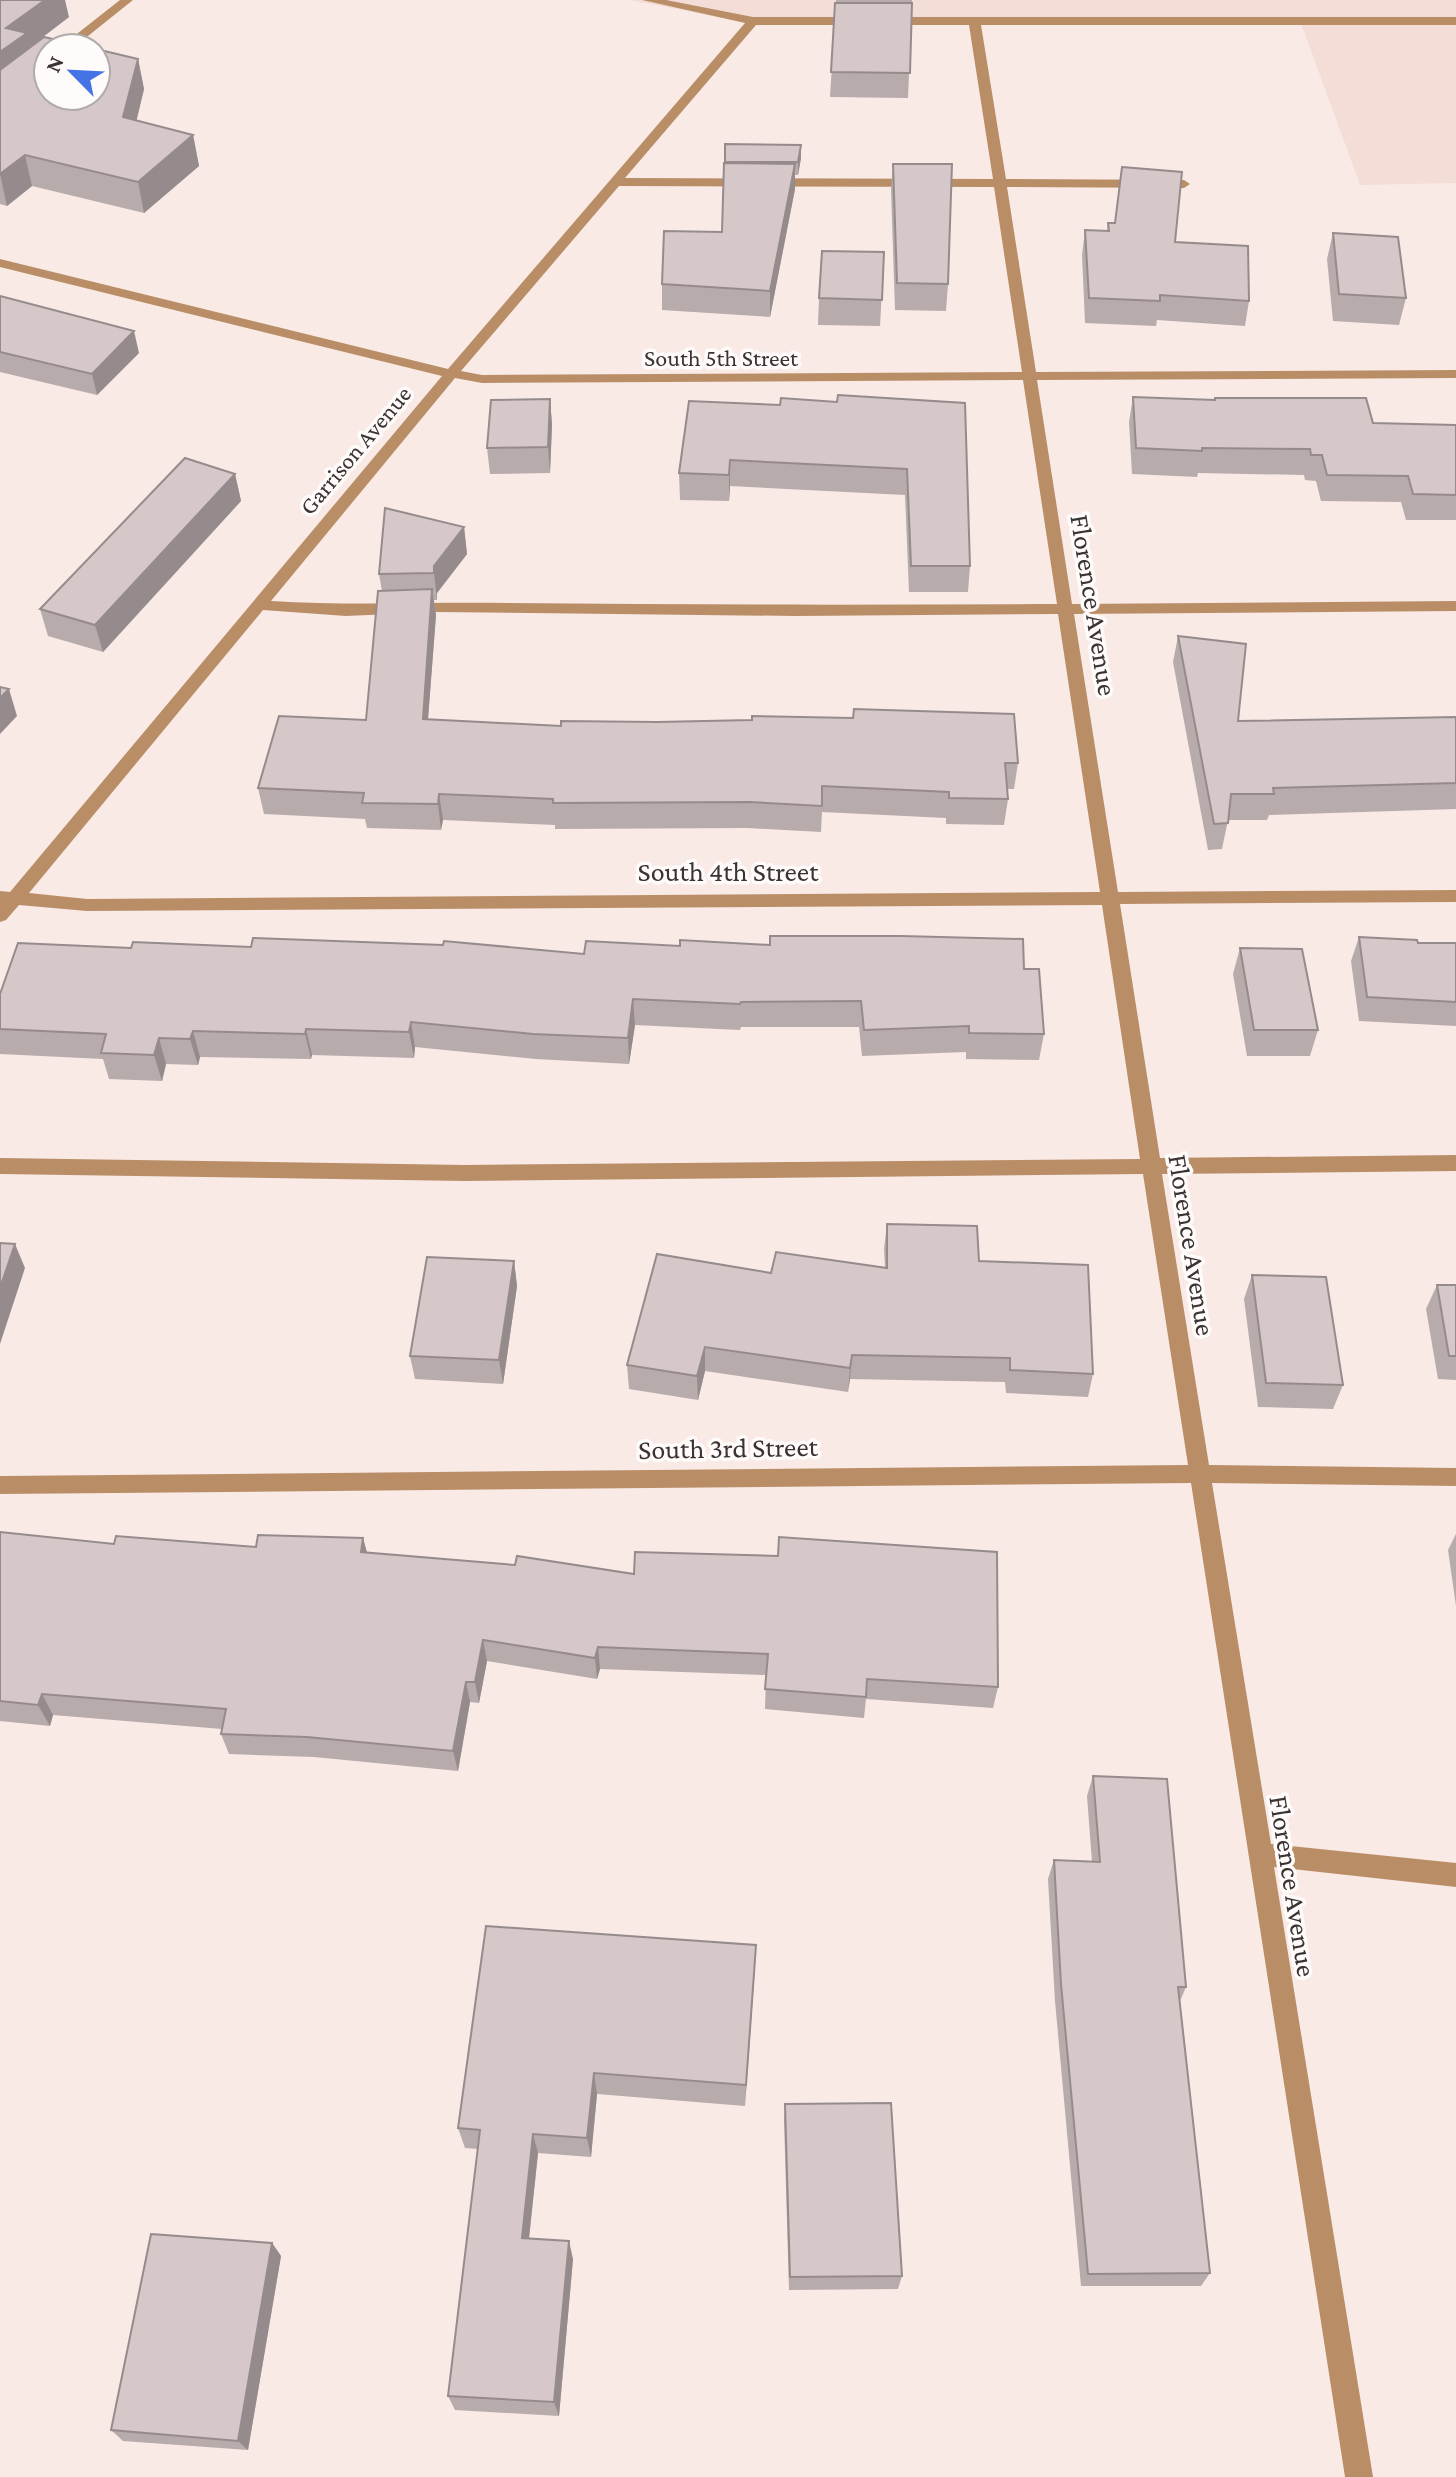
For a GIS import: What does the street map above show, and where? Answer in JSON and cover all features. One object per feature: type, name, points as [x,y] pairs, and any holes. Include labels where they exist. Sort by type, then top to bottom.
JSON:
[{"type":"street","points":[[86,32],[127,0]]},
{"type":"street","points":[[648,0],[753,21],[1456,21]]},
{"type":"street","name":"Garrison Avenue","points":[[0,916],[7,898],[753,21]]},
{"type":"street","name":"Florence Avenue","points":[[975,22],[1151,1165],[1359,2477]]},
{"type":"street","points":[[615,182],[1184,184]]},
{"type":"street","name":"South 5th Street","points":[[0,263],[451,374],[532,381],[1456,374]]},
{"type":"street","points":[[257,605],[346,611],[435,607],[780,611],[1456,606]]},
{"type":"street","name":"South 4th Street","points":[[7,898],[103,905],[1456,896]]},
{"type":"street","points":[[0,1166],[465,1173],[1456,1163]]},
{"type":"street","name":"South 3rd Street","points":[[0,1485],[1200,1474],[1456,1477]]},
{"type":"street","points":[[1259,1854],[1456,1875]]},
{"type":"shaded area","points":[[629,0],[1456,0],[1456,183],[1360,185],[1301,23],[755,24]]},
{"type":"building","points":[[0,0],[45,0],[6,28],[27,33],[0,52]]},
{"type":"building","points":[[835,3],[912,3],[910,73],[831,72]]},
{"type":"building","points":[[32,46],[32,112],[112,112],[112,53],[138,59],[123,117],[193,135],[138,182],[25,155],[0,174],[0,70]]},
{"type":"building","points":[[725,144],[801,145],[798,162],[725,162]]},
{"type":"building","points":[[724,163],[795,164],[770,291],[662,284],[664,231],[722,232]]},
{"type":"building","points":[[893,164],[952,164],[948,284],[897,283]]},
{"type":"building","points":[[1122,167],[1182,172],[1175,242],[1248,246],[1249,301],[1160,295],[1160,301],[1089,298],[1085,230],[1109,231],[1108,223],[1115,223]]},
{"type":"building","points":[[1333,233],[1398,237],[1406,298],[1339,294]]},
{"type":"building","points":[[822,251],[884,252],[882,300],[819,298]]},
{"type":"building","points":[[0,296],[134,331],[92,374],[0,352]]},
{"type":"building","points":[[838,395],[965,403],[970,566],[911,566],[907,469],[730,460],[729,475],[679,473],[689,401],[780,405],[781,398],[837,402]]},
{"type":"building","points":[[1133,397],[1215,400],[1366,398],[1373,423],[1456,425],[1456,495],[1413,494],[1408,476],[1327,475],[1322,455],[1311,455],[1310,449],[1202,448],[1202,451],[1136,448]]},
{"type":"building","points":[[550,399],[548,447],[487,448],[491,400]]},
{"type":"building","points":[[185,458],[235,474],[95,625],[40,609]]},
{"type":"building","points":[[385,508],[464,527],[434,566],[434,573],[379,574]]},
{"type":"building","points":[[432,589],[423,719],[561,726],[561,721],[752,720],[752,716],[853,718],[854,709],[1014,714],[1018,763],[1005,763],[1008,799],[949,798],[949,792],[822,786],[822,806],[749,802],[553,803],[553,799],[439,794],[438,804],[362,803],[364,793],[258,788],[279,716],[366,720],[378,591]]},
{"type":"building","points":[[1178,636],[1246,644],[1238,721],[1456,717],[1456,783],[1273,788],[1274,794],[1231,794],[1228,823],[1214,824]]},
{"type":"building","points":[[0,687],[9,689],[0,698]]},
{"type":"building","points":[[770,936],[1023,939],[1024,969],[1039,969],[1044,1034],[969,1033],[969,1026],[864,1030],[861,1001],[740,1004],[633,999],[628,1038],[533,1034],[411,1022],[409,1032],[306,1029],[305,1034],[193,1031],[190,1039],[159,1038],[154,1055],[101,1053],[106,1034],[0,1029],[0,994],[18,943],[131,948],[133,942],[251,947],[253,938],[443,945],[444,941],[584,954],[586,941],[680,946],[680,940],[770,945]]},
{"type":"building","points":[[1359,937],[1456,943],[1456,1002],[1367,997]]},
{"type":"building","points":[[1240,948],[1302,949],[1318,1030],[1254,1030]]},
{"type":"building","points":[[887,1224],[977,1226],[979,1261],[1088,1265],[1093,1374],[1010,1370],[1010,1358],[852,1355],[850,1368],[705,1347],[697,1376],[627,1365],[657,1254],[771,1273],[776,1252],[887,1268]]},
{"type":"building","points":[[0,1243],[15,1244],[0,1288]]},
{"type":"building","points":[[427,1257],[514,1261],[499,1360],[410,1356]]},
{"type":"building","points":[[1252,1275],[1326,1277],[1343,1385],[1266,1383]]},
{"type":"building","points":[[1437,1285],[1456,1285],[1456,1356],[1449,1356]]},
{"type":"building","points":[[0,1532],[114,1544],[116,1536],[256,1547],[258,1535],[363,1538],[361,1552],[515,1565],[517,1556],[634,1574],[635,1552],[778,1556],[779,1537],[997,1552],[998,1687],[867,1679],[866,1697],[765,1689],[768,1654],[598,1647],[595,1658],[483,1640],[475,1682],[466,1682],[453,1751],[307,1737],[221,1734],[226,1709],[42,1694],[38,1705],[0,1701]]},
{"type":"building","points":[[1093,1776],[1167,1779],[1186,1987],[1178,1987],[1210,2273],[1088,2274],[1061,1984],[1054,1860],[1100,1862]]},
{"type":"building","points":[[486,1926],[756,1945],[746,2085],[594,2073],[587,2138],[533,2134],[522,2238],[569,2241],[554,2402],[448,2396],[480,2130],[458,2128]]},
{"type":"building","points":[[891,2103],[902,2276],[790,2277],[785,2104]]},
{"type":"building","points":[[151,2234],[272,2243],[238,2441],[111,2430]]}]
